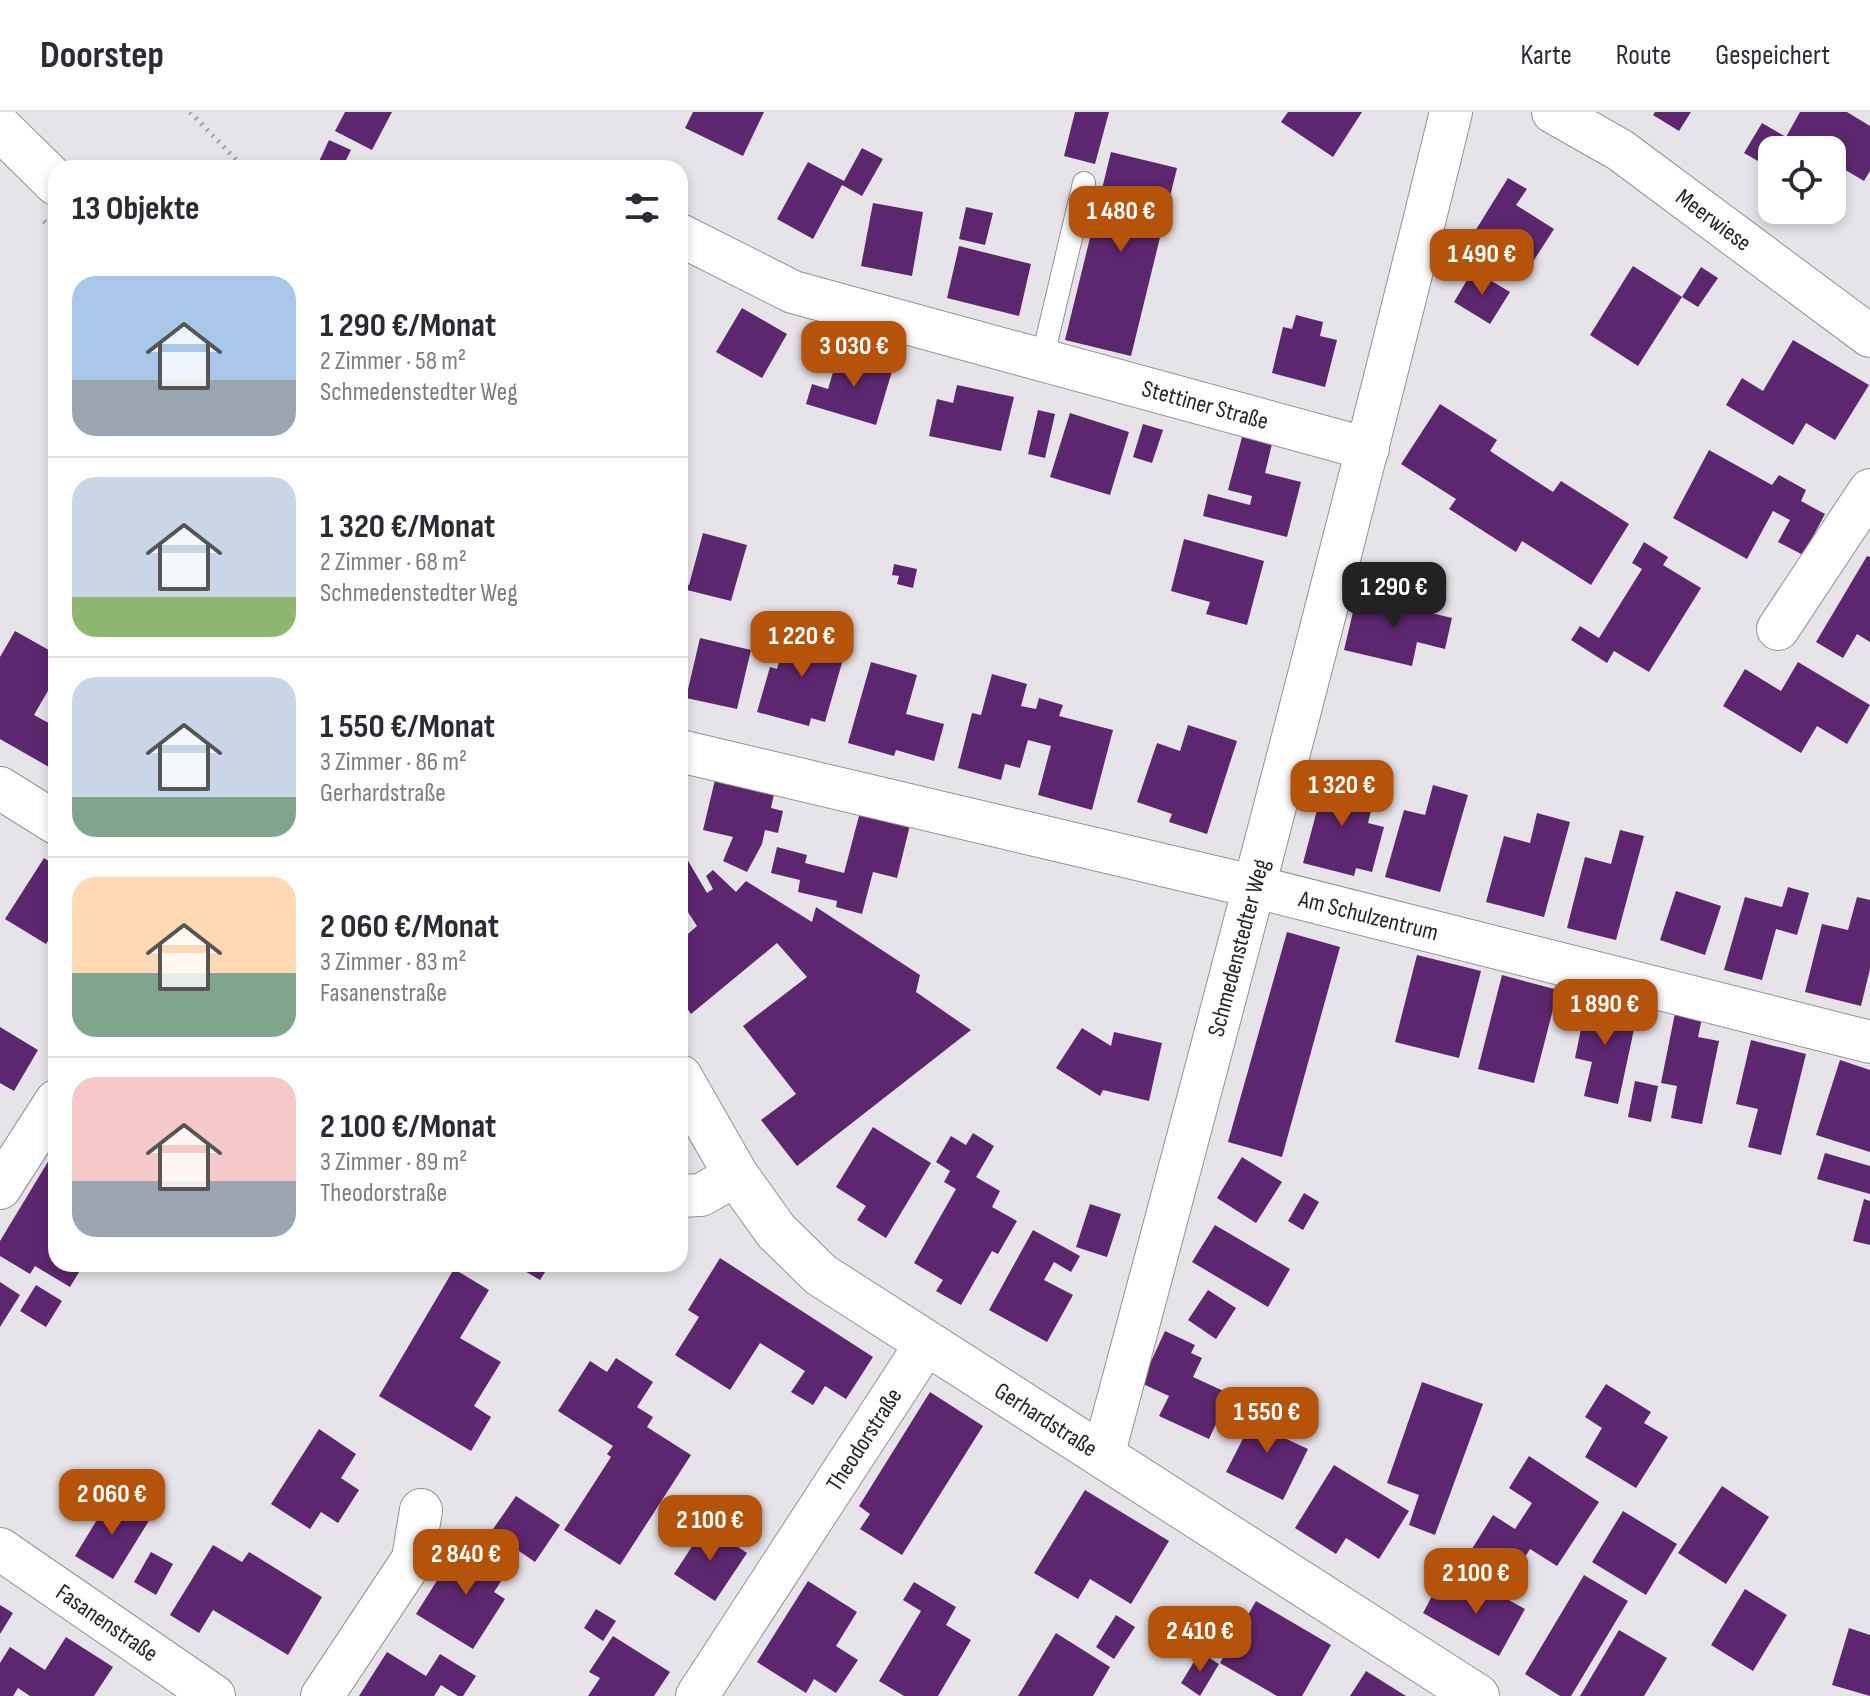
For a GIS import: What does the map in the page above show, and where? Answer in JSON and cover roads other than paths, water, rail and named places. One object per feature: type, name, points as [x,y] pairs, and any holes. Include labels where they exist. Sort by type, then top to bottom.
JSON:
[{"type":"main road","points":[[0,128],[48,175]]},
{"type":"main road","name":"Gerhardstraße","points":[[688,1091],[736,1175],[776,1231],[821,1275],[1477,1696]]},
{"type":"street","name":"Schmedenstedter Weg","points":[[1103,1456],[1256,887],[1451,112]]},
{"type":"street","name":"Meerwiese","points":[[1553,112],[1620,150],[1870,336]]},
{"type":"street","name":"Stettiner Straße","points":[[688,239],[793,292],[1368,449]]},
{"type":"street","points":[[1778,629],[1870,490]]},
{"type":"street","name":"Am Schulzentrum","points":[[688,753],[1256,887],[1870,1042]]},
{"type":"street","points":[[0,788],[48,818]]},
{"type":"street","points":[[0,1188],[48,1113]]},
{"type":"street","points":[[688,1196],[701,1195],[736,1175]]},
{"type":"street","name":"Theodorstraße","points":[[697,1696],[926,1344]]},
{"type":"street","points":[[322,1696],[413,1559],[421,1510]]},
{"type":"street","name":"Fasanenstraße","points":[[0,1549],[214,1696]]},
{"type":"lane","points":[[1042,360],[1084,183]]}]
